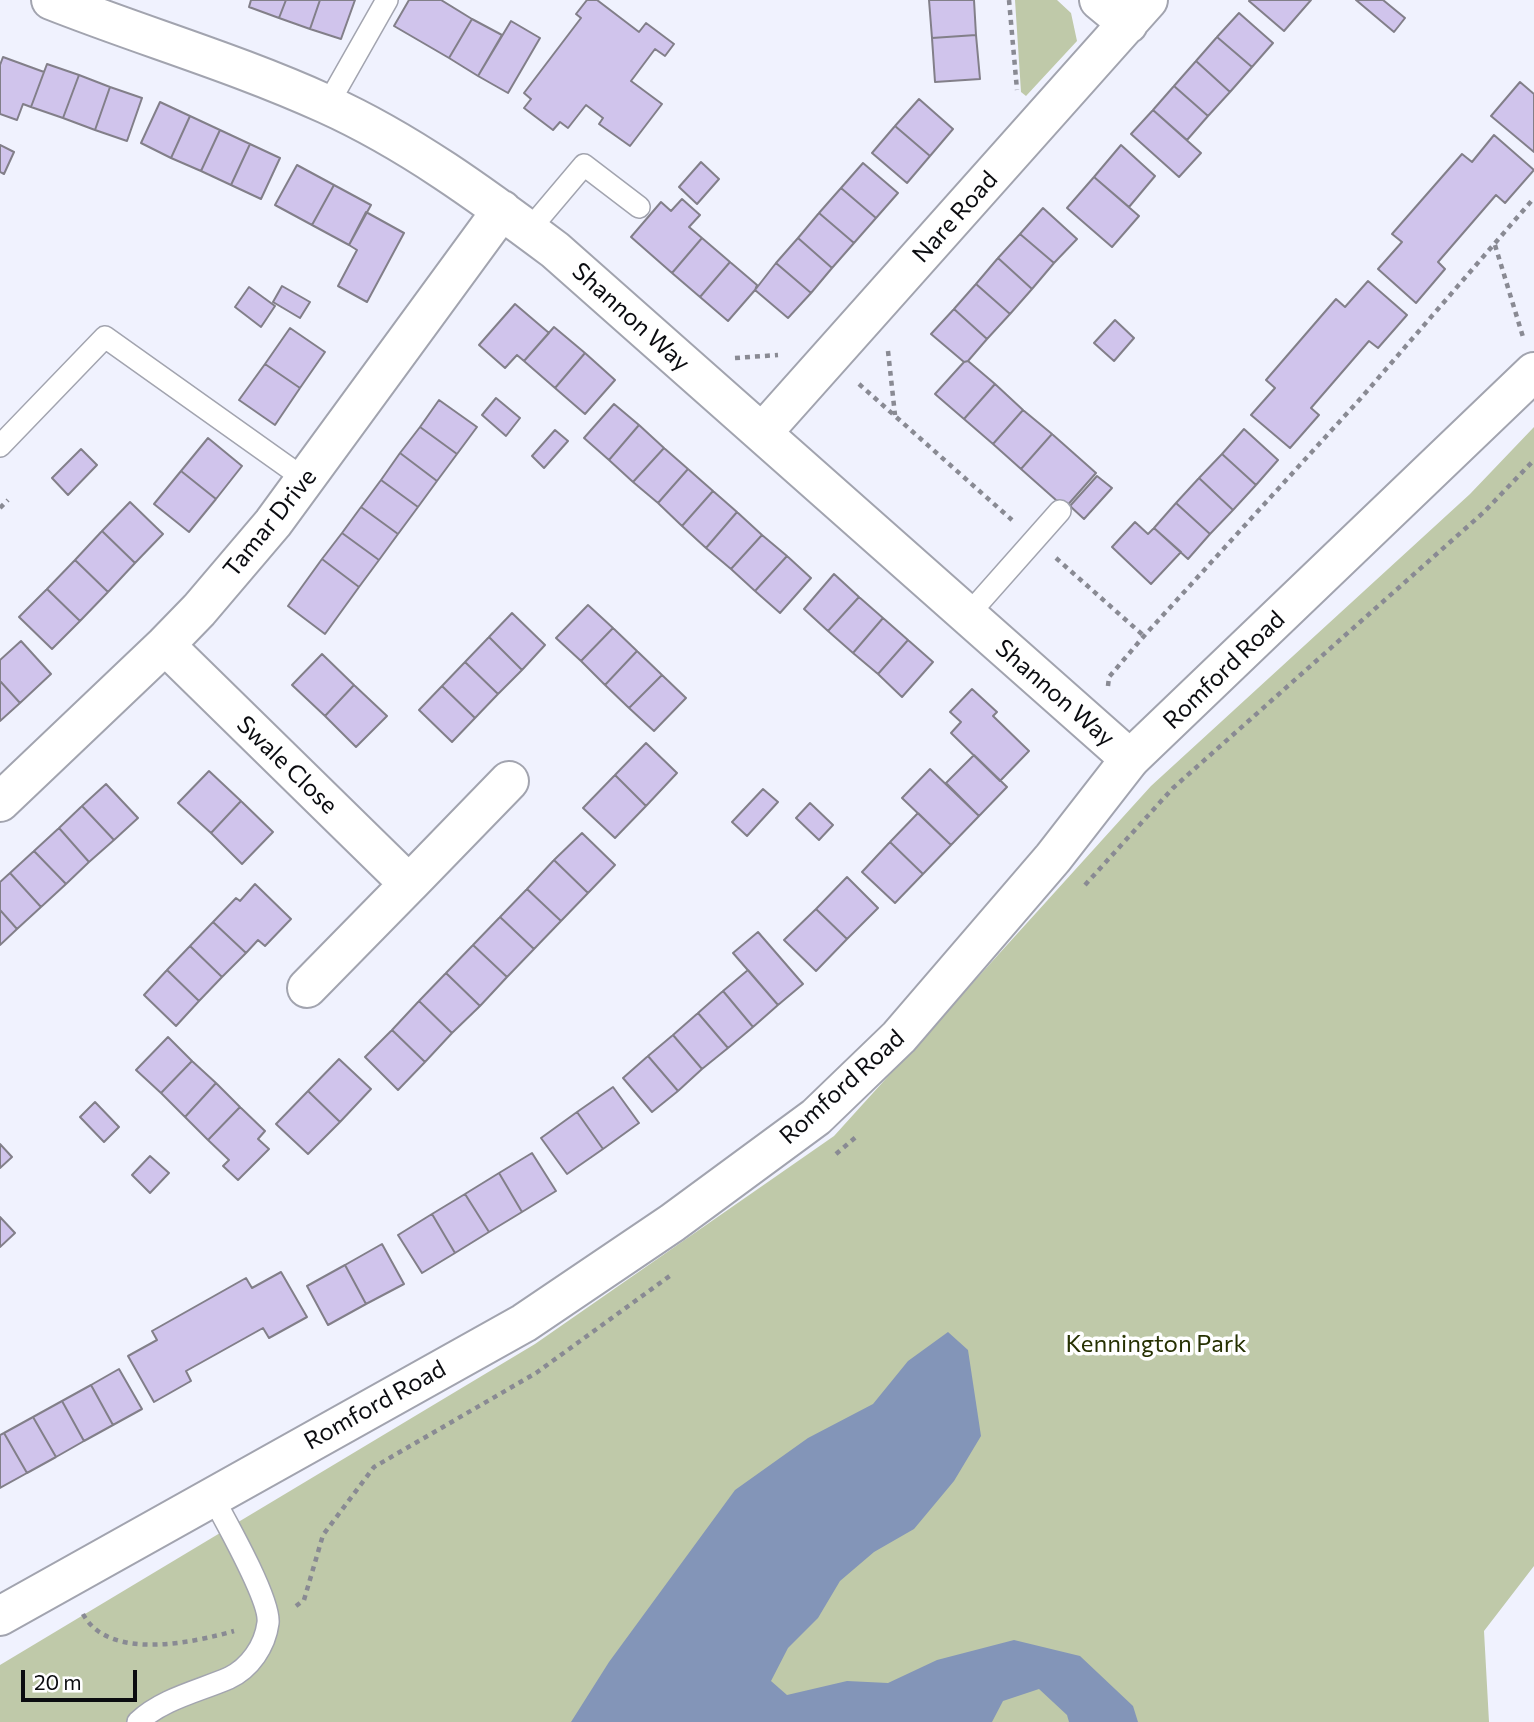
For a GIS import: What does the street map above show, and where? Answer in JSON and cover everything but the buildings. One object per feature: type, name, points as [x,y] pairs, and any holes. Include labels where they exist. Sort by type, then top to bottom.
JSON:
[{"type":"street","name":"Shannon Way","points":[[51,0],[117,26],[230,64],[328,104],[402,145],[516,220],[555,250],[1130,760]]},
{"type":"street","name":"Nare Road","points":[[762,433],[1021,143],[1125,8]]},
{"type":"street","name":"Tamar Drive","points":[[0,802],[199,610],[273,523],[516,220]]},
{"type":"street","name":"Romford Road","points":[[0,1616],[524,1322],[672,1223],[816,1117],[899,1037],[1053,858],[1130,760],[1534,372]]},
{"type":"street","name":"Swale Close","points":[[165,645],[409,884]]},
{"type":"street","points":[[307,988],[509,781]]},
{"type":"lane","points":[[328,104],[387,0]]},
{"type":"lane","points":[[516,220],[584,164],[639,207]]},
{"type":"lane","points":[[0,446],[105,337],[306,481]]},
{"type":"lane","points":[[967,616],[1060,511]]},
{"type":"lane","points":[[138,1722],[149,1711],[233,1676],[258,1654],[269,1622],[260,1589],[212,1496]]},
{"type":"path","points":[[1009,0],[1021,143]]},
{"type":"path","points":[[1108,697],[1109,677],[1144,636],[1361,398],[1534,198]]},
{"type":"path","points":[[1495,244],[1534,372]]},
{"type":"path","points":[[882,298],[895,416]]},
{"type":"path","points":[[680,361],[832,354],[895,416],[1144,636]]},
{"type":"path","points":[[0,508],[8,500]]},
{"type":"path","points":[[79,1607],[88,1624],[106,1636],[129,1644],[175,1643],[216,1636],[269,1622]]},
{"type":"green space","points":[[1015,0],[1057,0],[1071,13],[1077,41],[1026,96],[1021,92]]},
{"type":"green space","name":"Kennington Park","points":[[1534,427],[1534,1566],[1484,1631],[1489,1722],[0,1722],[0,1665],[535,1344],[834,1136],[1151,786],[1470,494]]},
{"type":"water","points":[[948,1332],[968,1350],[981,1436],[954,1481],[914,1529],[874,1552],[840,1581],[818,1618],[788,1648],[771,1681],[787,1695],[847,1681],[888,1683],[937,1660],[1014,1640],[1080,1656],[1133,1706],[1138,1722],[1069,1722],[1067,1715],[1039,1689],[1003,1701],[992,1722],[571,1722],[609,1662],[735,1490],[808,1438],[873,1404],[908,1361]]}]
